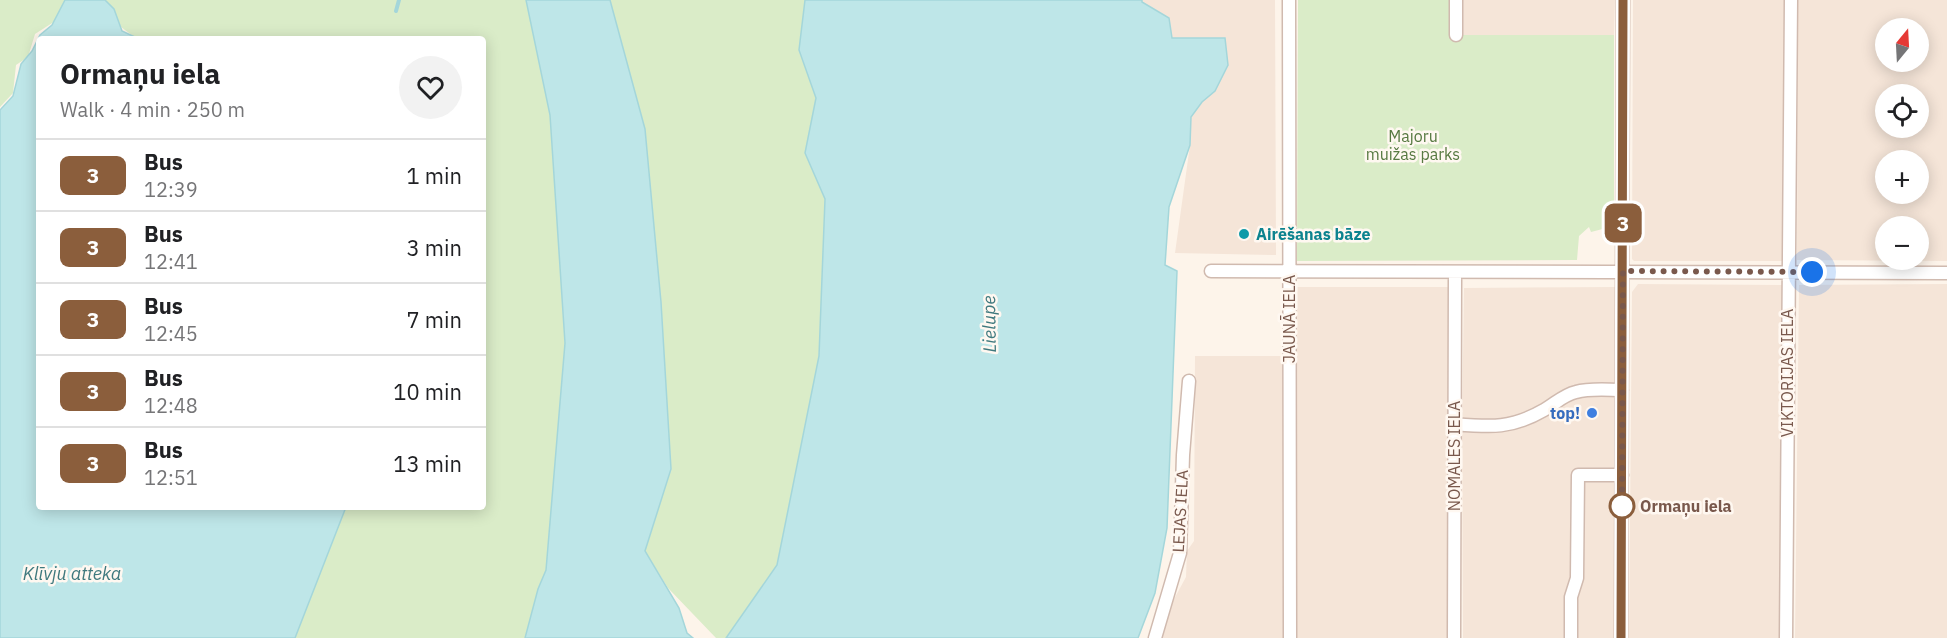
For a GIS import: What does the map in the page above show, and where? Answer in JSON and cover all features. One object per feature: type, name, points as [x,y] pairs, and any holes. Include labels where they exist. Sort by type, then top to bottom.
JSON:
[{"type":"street","name":"JAUNĀ IELA","points":[[1289,0],[1290,638]]},
{"type":"street","points":[[1456,0],[1456,35]]},
{"type":"street","points":[[1621,638],[1623,0]]},
{"type":"street","name":"VIKTORIJAS IELA","points":[[1786,638],[1791,0]]},
{"type":"street","points":[[1211,271],[1947,273]]},
{"type":"street","name":"NOMALES IELA","points":[[1454,638],[1455,273]]},
{"type":"street","name":"LEJAS IELA","points":[[1155,638],[1180,553],[1183,455],[1189,381]]},
{"type":"street","points":[[1454,424],[1496,426],[1523,421],[1546,409],[1562,397],[1577,392],[1622,390]]},
{"type":"street","points":[[1571,638],[1571,597],[1577,578],[1578,475],[1622,475]]},
{"type":"shaded area","points":[[1142,0],[1275,0],[1276,255],[1175,253],[1190,145],[1191,117],[1202,102],[1215,91],[1228,65],[1225,38],[1171,38]]},
{"type":"shaded area","points":[[1463,0],[1615,0],[1614,35],[1463,35]]},
{"type":"shaded area","points":[[1633,0],[1784,0],[1783,261],[1634,261],[1632,259]]},
{"type":"shaded area","points":[[1798,0],[1947,0],[1947,261],[1929,261],[1929,216],[1875,216],[1875,261],[1797,260]]},
{"type":"shaded area","points":[[1638,284],[1783,285],[1782,638],[1629,638],[1632,292]]},
{"type":"shaded area","points":[[1947,284],[1947,638],[1795,638],[1799,285]]},
{"type":"shaded area","points":[[1297,287],[1448,287],[1448,638],[1297,638]]},
{"type":"shaded area","points":[[1617,287],[1615,638],[1463,638],[1464,288]]},
{"type":"shaded area","points":[[1195,356],[1282,356],[1283,638],[1159,638],[1167,612],[1186,577],[1187,551],[1194,541]]},
{"type":"green space","points":[[0,0],[67,0],[60,18],[35,34],[28,57],[16,65],[13,93],[0,107]]},
{"type":"green space","points":[[101,0],[526,0],[550,115],[565,343],[546,570],[531,638],[290,638],[343,510],[486,510],[486,36],[133,36],[121,27]]},
{"type":"green space","points":[[610,0],[805,0],[799,50],[816,98],[805,153],[825,199],[819,356],[777,565],[726,638],[716,638],[668,588],[645,551],[671,469],[661,302],[645,129]]},
{"type":"green space","name":"Majoru muižas parks","points":[[1298,0],[1450,0],[1450,35],[1614,35],[1614,226],[1591,232],[1589,227],[1579,236],[1577,260],[1297,261]]},
{"type":"water","name":"Klīvju atteka","points":[[65,0],[105,0],[114,9],[122,31],[133,36],[40,36],[52,25]]},
{"type":"water","points":[[526,0],[610,0],[645,129],[661,302],[671,469],[645,551],[679,608],[687,633],[693,638],[525,638],[538,589],[546,570],[565,343],[550,115]]},
{"type":"water","name":"Lielupe","points":[[805,0],[1142,0],[1169,18],[1172,38],[1225,38],[1228,65],[1215,91],[1202,102],[1191,117],[1190,145],[1169,207],[1165,265],[1177,271],[1167,528],[1155,593],[1138,638],[726,638],[777,565],[819,356],[825,199],[805,153],[816,98],[799,50]]},
{"type":"water","name":"Klīvju atteka","points":[[36,43],[36,510],[345,510],[295,638],[0,638],[0,110],[13,96],[21,64]]},
{"type":"waterway","points":[[396,11],[399,0]]},
{"type":"bus line","name":"3","points":[[1621,638],[1623,0]]},
{"type":"place","name":"Airēšanas bāze","points":[[1244,234]]},
{"type":"place","name":"top!","points":[[1592,413]]},
{"type":"place","name":"Ormaņu iela","points":[[1622,506]]},
{"type":"route","points":[[1622,506],[1622,514],[1623,271],[1812,272]]}]
